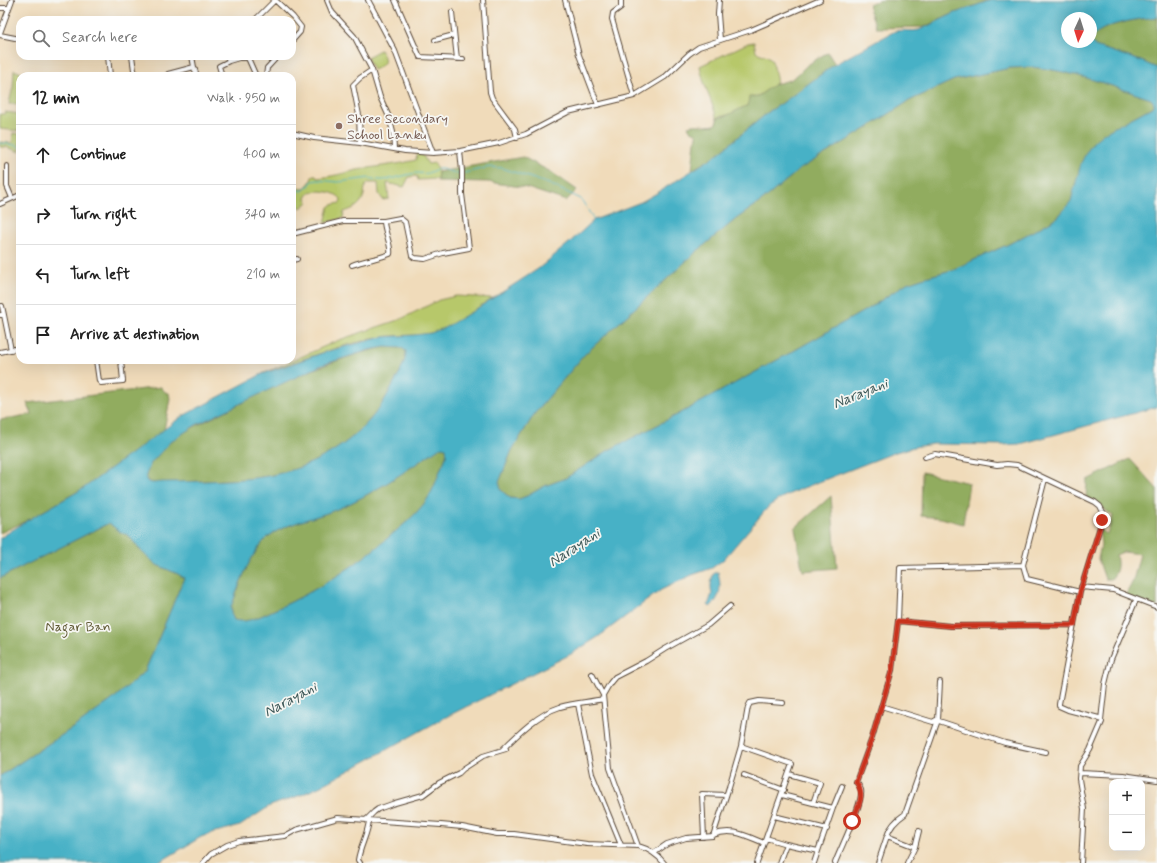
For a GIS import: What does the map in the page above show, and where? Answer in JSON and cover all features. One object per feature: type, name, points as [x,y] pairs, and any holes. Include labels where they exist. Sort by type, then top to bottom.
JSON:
[{"type":"street","points":[[12,0],[0,34],[16,38]]},
{"type":"street","points":[[259,16],[275,0],[292,16]]},
{"type":"street","points":[[327,0],[332,12],[354,36],[372,70],[380,97],[389,117],[393,132],[394,149]]},
{"type":"street","points":[[368,0],[395,51],[433,153]]},
{"type":"street","points":[[395,0],[420,57],[463,59]]},
{"type":"street","points":[[483,0],[492,98],[515,129],[517,138]]},
{"type":"street","points":[[565,0],[579,55],[598,105]]},
{"type":"street","points":[[621,0],[621,7],[613,13],[612,19],[634,96]]},
{"type":"street","points":[[719,0],[718,14],[720,40]]},
{"type":"street","points":[[296,134],[314,138],[433,153],[460,151],[499,143],[517,138],[568,112],[634,96],[665,77],[694,50],[750,30],[811,2],[820,0]]},
{"type":"street","points":[[0,8],[8,8]]},
{"type":"street","points":[[452,12],[457,59]]},
{"type":"street","points":[[296,21],[301,27],[300,32],[296,36]]},
{"type":"street","points":[[435,40],[454,35]]},
{"type":"street","points":[[108,60],[110,72]]},
{"type":"street","points":[[133,60],[134,70]]},
{"type":"street","points":[[193,60],[196,72]]},
{"type":"street","points":[[221,72],[219,66],[232,60]]},
{"type":"street","points":[[249,60],[254,72]]},
{"type":"street","points":[[266,72],[267,68],[274,60]]},
{"type":"street","points":[[175,72],[194,67]]},
{"type":"street","points":[[360,143],[359,115],[353,85],[372,70]]},
{"type":"street","points":[[296,233],[343,221],[400,218],[405,222],[412,256],[415,258],[425,259],[443,253],[470,248],[462,194],[460,151]]},
{"type":"street","points":[[7,166],[7,186],[12,198]]},
{"type":"street","points":[[0,204],[16,196]]},
{"type":"street","points":[[352,265],[390,254],[384,228],[384,220]]},
{"type":"street","points":[[2,306],[2,315],[11,350]]},
{"type":"street","points":[[0,352],[16,349]]},
{"type":"street","points":[[97,364],[99,381],[101,383],[123,381],[121,364]]},
{"type":"street","points":[[925,457],[935,454],[997,465],[1017,465],[1095,502],[1100,506],[1104,514],[1081,589],[1059,706],[1068,710],[1099,718],[1101,720]]},
{"type":"street","points":[[1045,479],[1023,565],[1027,579],[1081,589],[1113,590],[1157,607]]},
{"type":"street","points":[[835,863],[861,799],[860,788],[856,782],[872,738],[892,670],[898,621],[900,568],[1023,565]]},
{"type":"street","points":[[1081,863],[1084,809],[1080,789],[1080,766],[1090,750],[1102,722],[1105,684],[1111,659],[1136,600]]},
{"type":"street","points":[[360,863],[358,860],[359,853],[367,833],[367,820],[378,809],[424,795],[439,783],[460,773],[463,769],[483,756],[504,749],[524,728],[548,713],[559,708],[603,697],[610,683],[615,677],[708,625],[730,606]]},
{"type":"street","points":[[898,621],[951,626],[1074,625]]},
{"type":"street","points":[[592,674],[603,697],[610,768],[638,846]]},
{"type":"street","points":[[878,863],[889,830],[896,820],[905,814],[938,720],[940,682]]},
{"type":"street","points":[[713,836],[741,746],[748,707],[750,704],[759,701],[783,703]]},
{"type":"street","points":[[578,704],[592,774],[621,845]]},
{"type":"street","points":[[881,706],[933,722],[938,720],[1005,743],[1046,752]]},
{"type":"street","points":[[741,746],[792,764],[757,863]]},
{"type":"street","points":[[1080,773],[1157,780]]},
{"type":"street","points":[[789,774],[820,783],[813,803]]},
{"type":"street","points":[[744,775],[784,790]]},
{"type":"street","points":[[814,863],[842,786]]},
{"type":"street","points":[[704,836],[702,794],[726,795]]},
{"type":"street","points":[[782,795],[833,808]]},
{"type":"street","points":[[774,816],[826,829]]},
{"type":"street","points":[[203,863],[211,854],[226,844],[284,836],[296,830],[338,818],[462,827],[497,834],[514,834],[587,844],[638,846],[654,852],[664,863]]},
{"type":"street","points":[[654,852],[679,840],[692,837],[713,836],[724,831],[731,831],[764,843]]},
{"type":"street","points":[[907,863],[915,847],[919,831]]},
{"type":"street","points":[[887,836],[915,847]]},
{"type":"street","points":[[766,838],[818,851]]},
{"type":"street","points":[[779,863],[786,844]]},
{"type":"green space","points":[[883,0],[991,0],[955,13],[924,27],[876,28],[868,5],[870,3]]},
{"type":"green space","points":[[1157,17],[1157,68],[1141,61],[1097,47],[1097,33],[1099,31],[1130,21]]},
{"type":"green space","points":[[754,42],[756,51],[760,54],[768,56],[772,61],[777,85],[775,84],[763,93],[751,97],[748,105],[728,115],[720,116],[717,119],[703,80],[700,66],[748,43]]},
{"type":"green space","points":[[380,50],[384,57],[384,62],[373,70],[367,57]]},
{"type":"green space","points":[[828,53],[835,64],[771,110],[715,156],[692,170],[697,134],[690,130],[688,126],[715,125],[718,118],[728,115],[748,105],[749,97],[758,96],[775,84],[790,80],[806,66]]},
{"type":"green space","points":[[1032,67],[1062,72],[1092,80],[1151,99],[1154,103],[1152,107],[1104,133],[1076,185],[1071,201],[1058,217],[1009,244],[952,270],[907,283],[871,307],[679,414],[609,450],[566,478],[545,486],[519,499],[510,498],[501,490],[499,482],[512,450],[535,413],[584,355],[696,252],[736,219],[763,200],[800,169],[909,101],[954,80],[1010,68]]},
{"type":"green space","points":[[14,70],[19,72],[16,72],[16,104],[9,104],[13,87]]},
{"type":"green space","points":[[5,112],[16,113],[16,131],[0,129],[0,114],[4,114]]},
{"type":"green space","points":[[13,133],[16,133],[16,150],[7,147],[0,147],[0,142],[12,143]]},
{"type":"green space","points":[[417,153],[422,154],[428,164],[435,163],[438,172],[438,179],[418,180],[417,176],[409,177],[404,187],[387,183],[389,199],[383,200],[379,194],[378,183],[368,183],[365,187],[361,202],[344,212],[343,218],[325,223],[329,207],[340,203],[341,199],[335,194],[322,191],[310,192],[306,198],[308,202],[301,208],[296,204],[296,187],[304,189],[310,182],[313,175],[316,175],[317,178],[332,176],[416,160]]},
{"type":"green space","points":[[523,157],[551,172],[577,190],[566,201],[527,188],[488,182],[437,181],[438,172]]},
{"type":"green space","points":[[456,296],[492,298],[463,318],[439,331],[425,334],[382,337],[367,340],[296,362],[296,359],[339,340],[401,319],[439,300]]},
{"type":"green space","points":[[385,347],[402,348],[406,351],[406,356],[402,367],[389,392],[369,421],[356,434],[327,455],[294,469],[259,477],[229,480],[153,483],[147,479],[147,472],[157,455],[171,441],[187,430],[257,395],[320,367],[341,359]]},
{"type":"green space","points":[[285,364],[290,364],[262,374]]},
{"type":"green space","points":[[161,387],[165,392],[169,393],[170,399],[164,430],[84,488],[28,520],[0,533],[0,420],[32,414],[27,403]]},
{"type":"green space","points":[[442,447],[446,448],[446,456],[435,485],[423,505],[382,543],[353,565],[307,594],[254,619],[244,621],[234,620],[231,613],[231,607],[244,573],[257,549],[270,536],[287,526],[349,504],[388,482]]},
{"type":"green space","points":[[1130,459],[1157,489],[1157,607],[1125,596],[1133,581],[1140,554],[1123,552],[1116,555],[1116,571],[1111,579],[1105,579],[1098,559],[1101,545],[1099,529],[1107,534],[1113,516],[1095,502],[1086,498],[1087,480]]},
{"type":"green space","points":[[922,472],[969,483],[963,524],[941,518],[921,516]]},
{"type":"green space","points":[[831,496],[837,568],[803,571],[795,528]]},
{"type":"green space","name":"Nagar Ban","points":[[109,523],[120,532],[128,535],[143,553],[157,565],[184,578],[145,671],[112,700],[0,776],[0,578]]},
{"type":"water","name":"Narayani","points":[[991,0],[1157,0],[1157,17],[1121,23],[1103,29],[1097,33],[1097,12],[1061,12],[1061,48],[1097,48],[1097,47],[1141,61],[1157,68],[1157,407],[1020,444],[933,444],[914,447],[896,452],[798,490],[781,498],[769,506],[723,560],[712,568],[692,575],[661,590],[598,637],[571,654],[444,718],[321,786],[270,806],[240,826],[201,837],[158,863],[0,863],[0,776],[112,700],[145,671],[184,578],[157,565],[143,553],[128,535],[120,532],[109,523],[0,578],[0,538],[84,488],[181,417],[262,374],[291,364],[296,364],[296,362],[328,351],[383,337],[431,333],[444,328],[538,269],[594,220],[641,202],[715,156],[771,110],[835,64],[895,31],[919,30],[955,13]],"holes":[[[1032,67],[1062,72],[1151,99],[1154,103],[1152,107],[1104,133],[1094,141],[1081,163],[1071,201],[1058,217],[1009,244],[952,270],[907,283],[871,307],[679,414],[609,450],[566,478],[545,486],[519,499],[510,498],[501,490],[499,482],[512,450],[535,413],[584,355],[696,252],[800,169],[909,101],[954,80],[1010,68]],[[385,347],[402,348],[406,351],[404,362],[380,407],[356,434],[327,455],[294,469],[259,477],[229,480],[153,483],[146,480],[146,475],[151,463],[171,441],[196,425],[322,365],[369,350]],[[439,448],[446,448],[446,456],[435,485],[423,505],[412,517],[382,543],[353,565],[307,594],[254,619],[244,621],[234,620],[231,613],[231,607],[244,573],[257,549],[270,536],[287,526],[349,504],[401,474]]]},
{"type":"water","points":[[718,572],[720,591],[717,599],[710,607],[708,605],[712,594],[712,578],[714,573]]},
{"type":"waterway","points":[[0,143],[16,145]]},
{"type":"waterway","points":[[464,173],[490,167],[502,168],[549,184],[581,199],[594,220]]},
{"type":"waterway","points":[[296,189],[301,191],[304,190],[312,181],[318,180],[338,182],[370,178],[375,180],[387,180],[416,173],[427,173],[437,169],[461,173]]},
{"type":"place","name":"Shree Secondary School Lanku","points":[[339,126]]},
{"type":"route","points":[[852,821],[861,799],[861,791],[856,782],[872,738],[892,670],[898,621],[951,626],[1074,625],[1080,592],[1102,520]]}]
